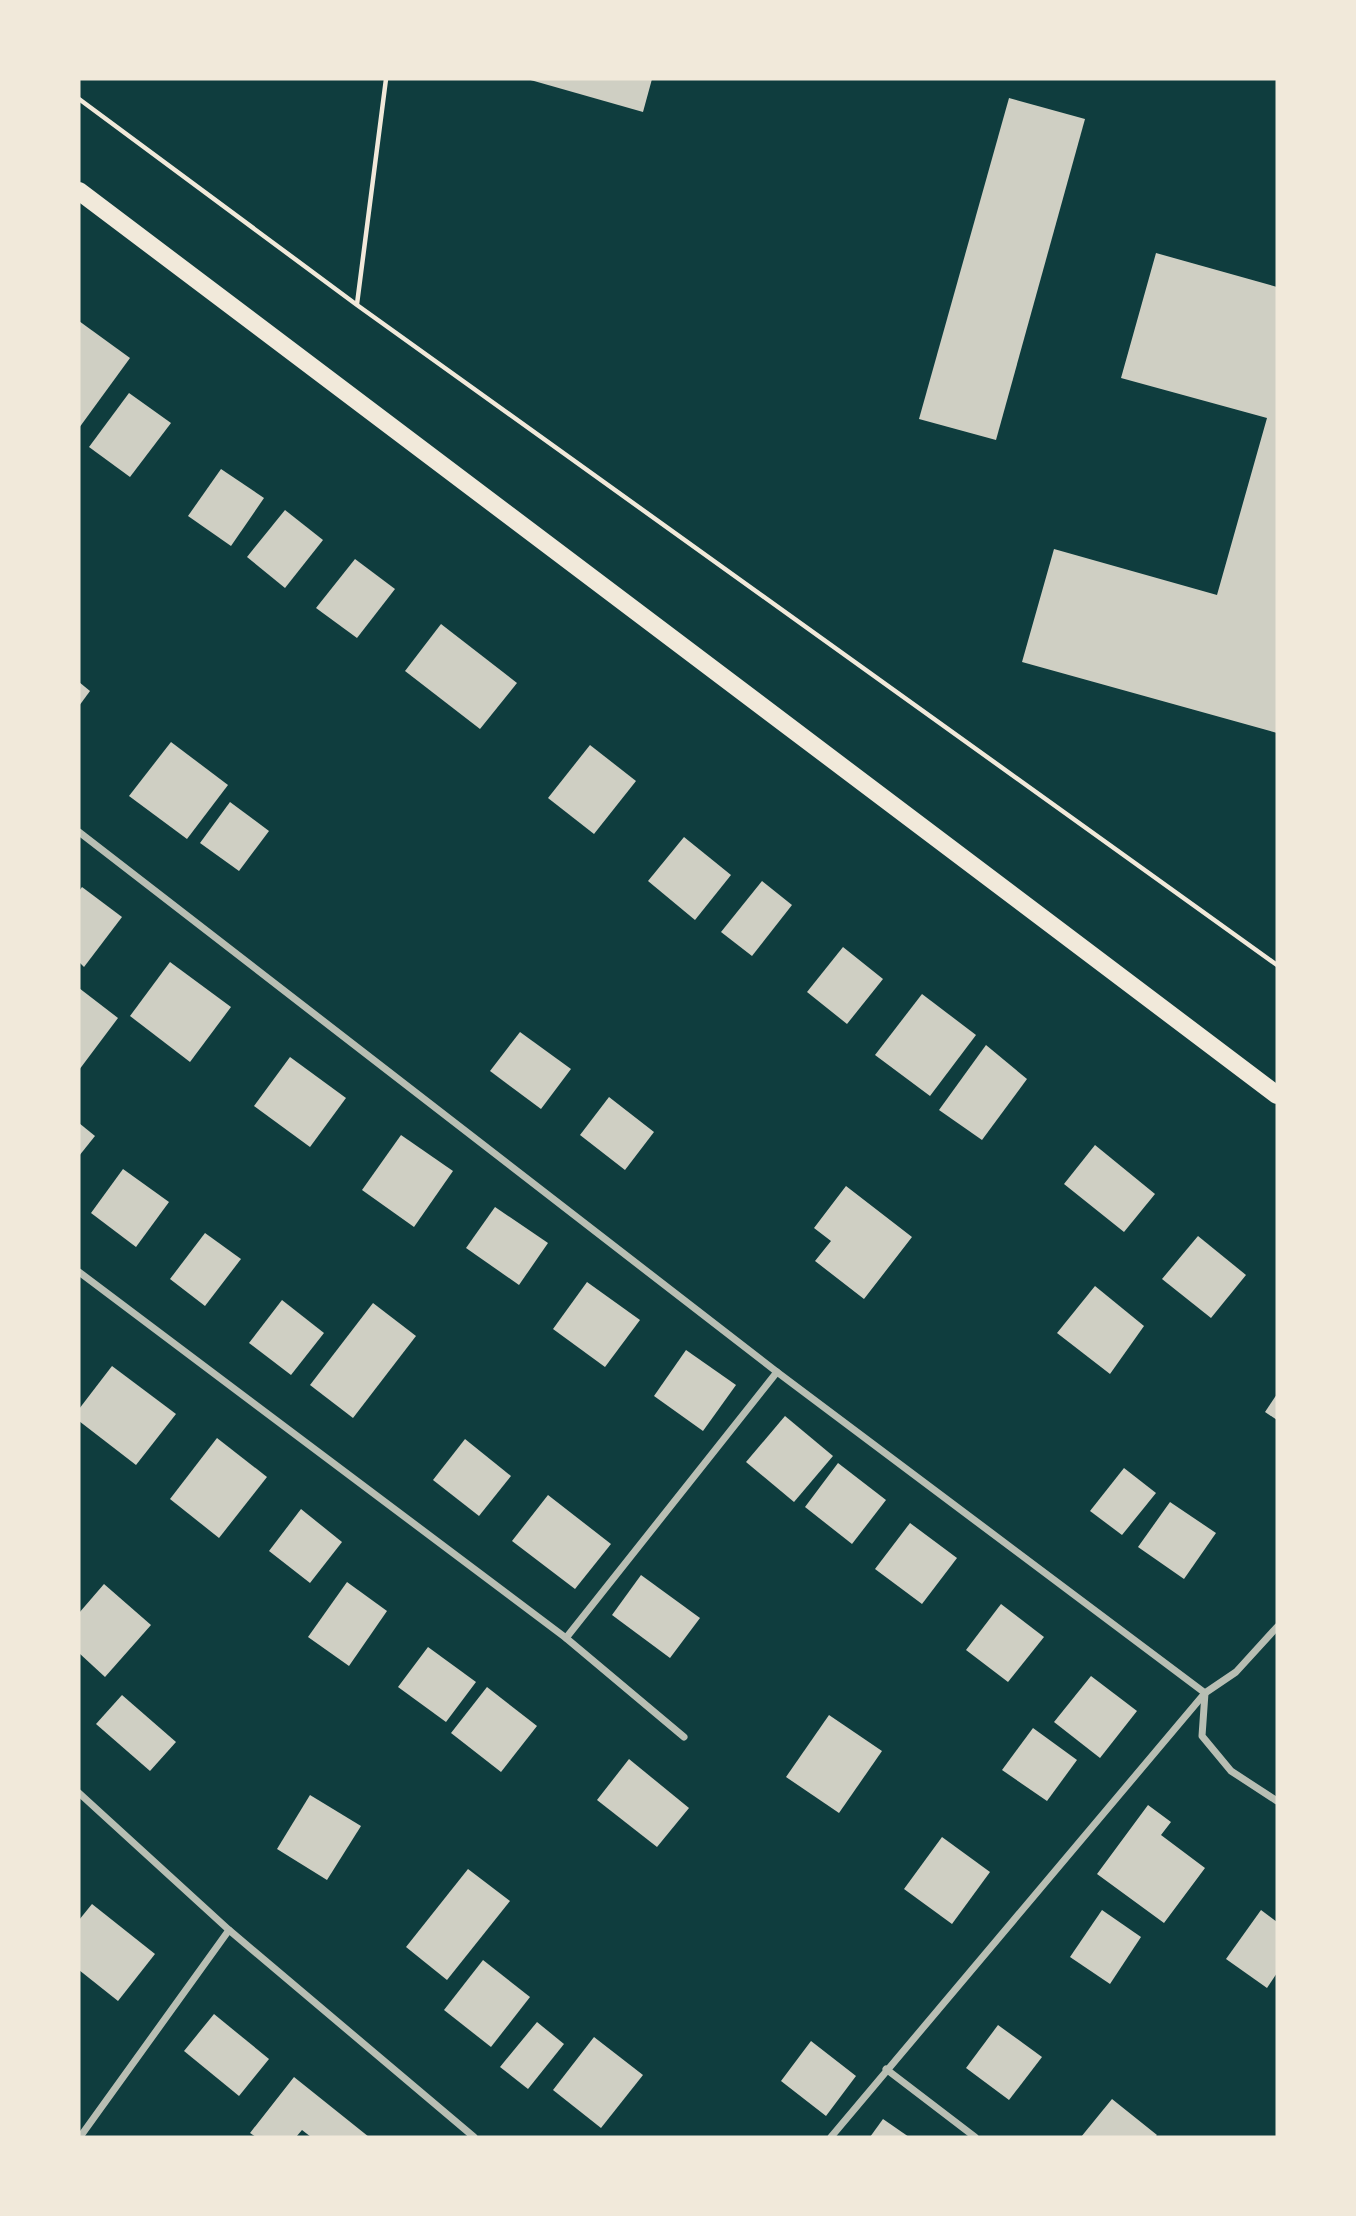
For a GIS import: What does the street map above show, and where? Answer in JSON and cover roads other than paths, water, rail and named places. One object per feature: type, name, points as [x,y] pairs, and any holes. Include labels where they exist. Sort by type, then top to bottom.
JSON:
[{"type":"main road","points":[[79,191],[1277,1095]]},
{"type":"street","points":[[79,832],[777,1372],[1205,1693]]},
{"type":"street","points":[[79,1272],[566,1637],[684,1737]]},
{"type":"street","points":[[566,1637],[777,1372]]},
{"type":"street","points":[[831,2137],[1205,1693],[1236,1672],[1277,1627]]},
{"type":"street","points":[[1205,1693],[1202,1736],[1231,1771],[1277,1801]]},
{"type":"street","points":[[79,1793],[229,1930],[474,2137]]},
{"type":"street","points":[[80,2137],[229,1930]]},
{"type":"street","points":[[886,2069],[975,2137]]}]
